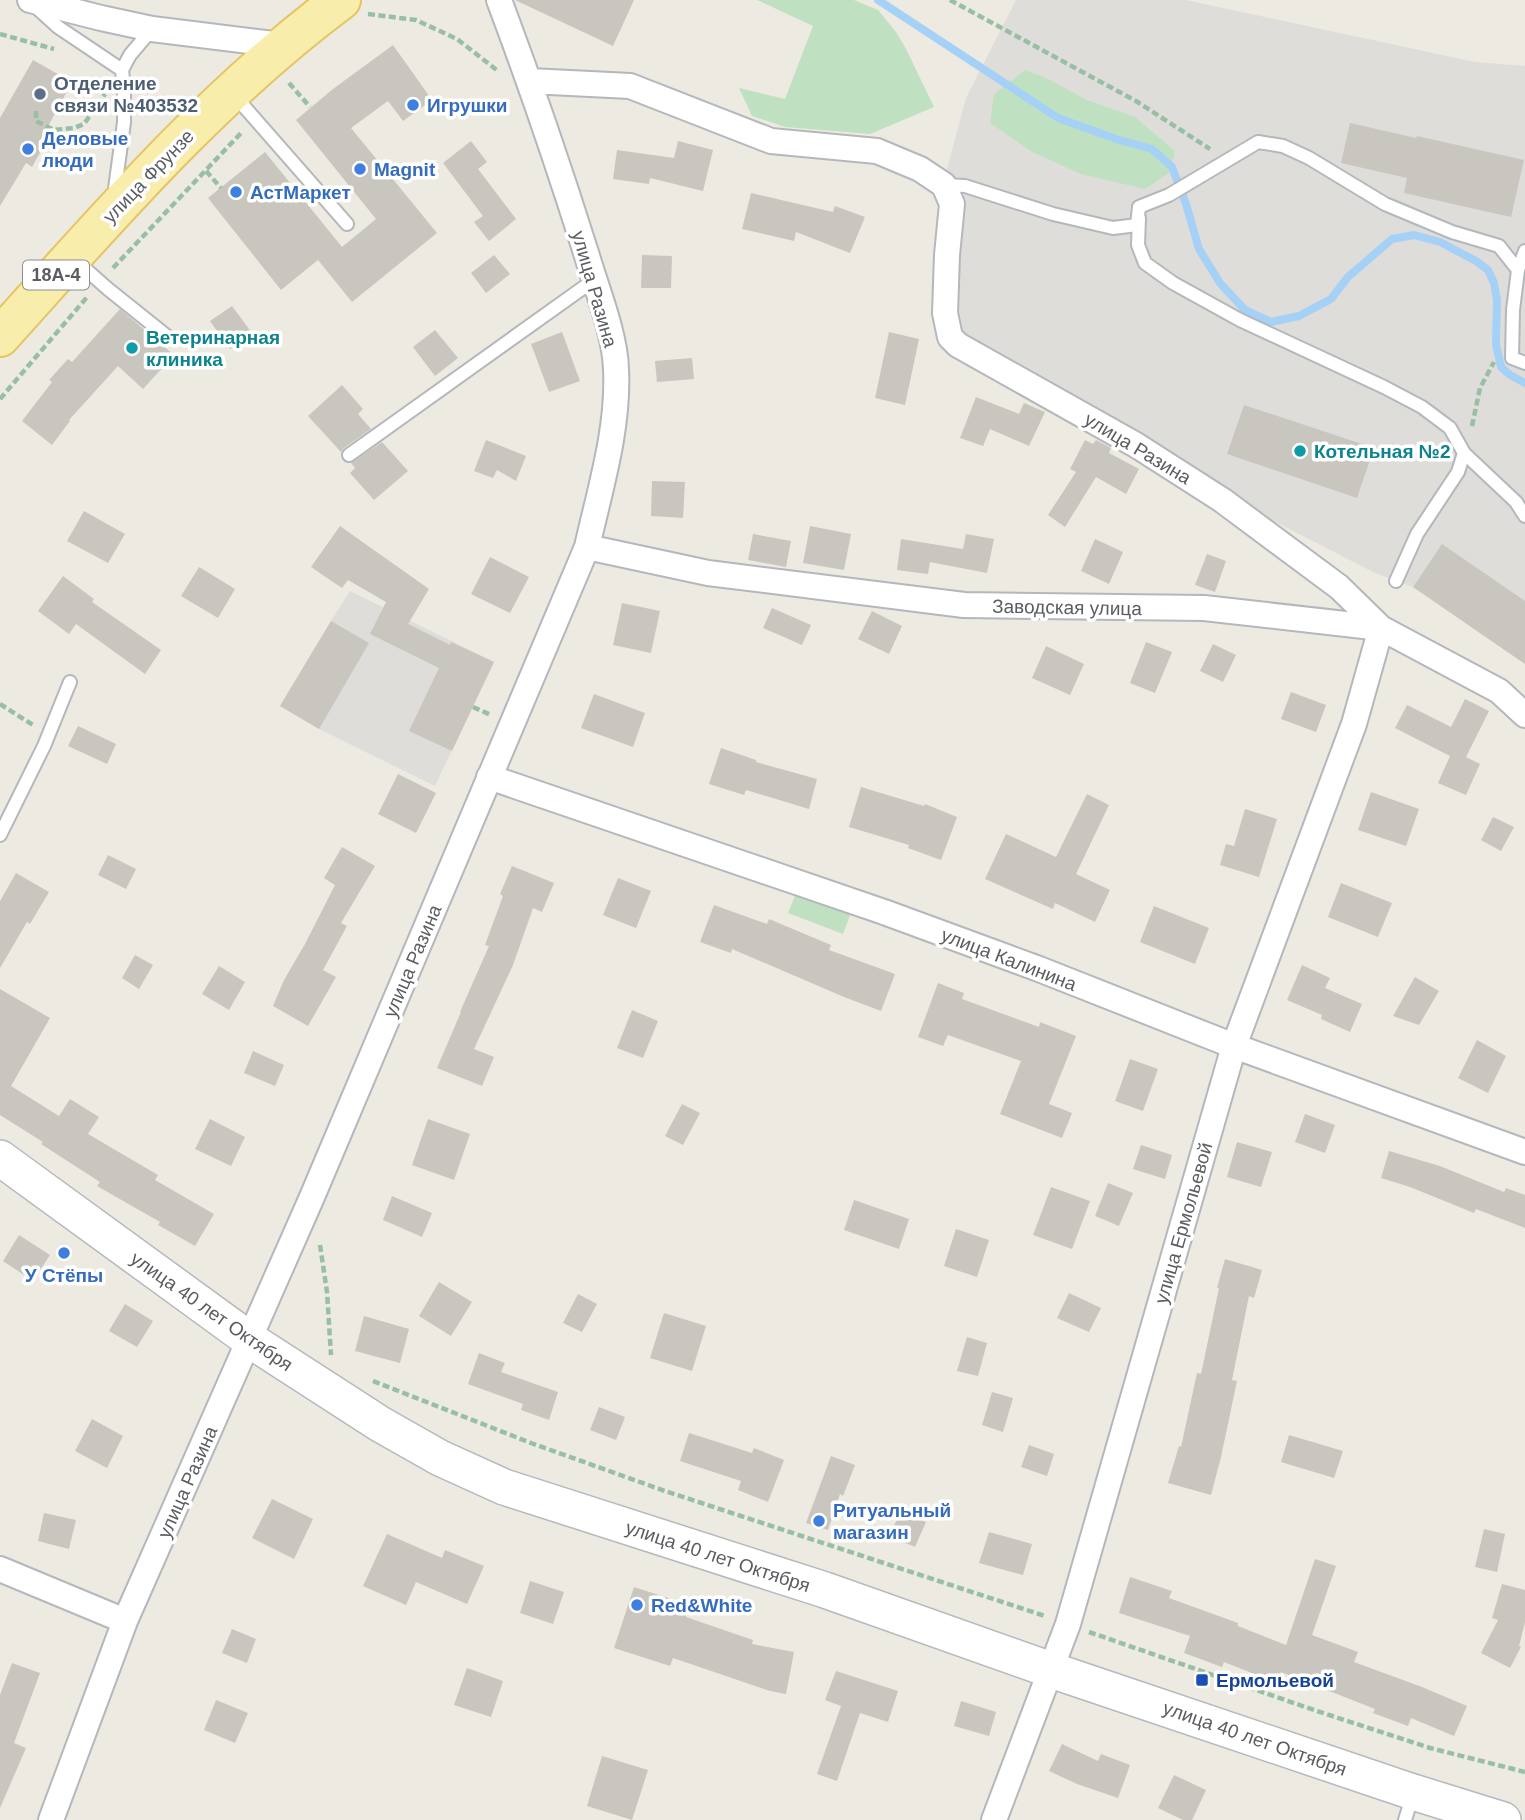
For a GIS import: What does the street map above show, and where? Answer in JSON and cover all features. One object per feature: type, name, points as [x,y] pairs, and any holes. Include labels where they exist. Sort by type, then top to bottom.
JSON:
[{"type":"main road","name":"улица Фрунзе","points":[[0,337],[112,212],[243,104],[282,45],[330,8]]},
{"type":"street","points":[[29,0],[102,14],[152,29],[282,45]]},
{"type":"street","name":"улица Разина","points":[[51,1820],[125,1621],[312,1197],[587,547],[615,414],[616,367],[607,320],[530,81],[499,0]]},
{"type":"street","points":[[530,81],[631,86],[772,141],[877,151],[920,169],[944,185]]},
{"type":"street","name":"улица Разина","points":[[944,185],[952,204],[944,313],[950,337],[958,345],[1136,445],[1222,500],[1339,587],[1381,628]]},
{"type":"street","name":"Заводская улица","points":[[587,547],[708,573],[964,605],[1204,608],[1381,628],[1499,691],[1525,715]]},
{"type":"street","name":"улица Ермольевой","points":[[994,1820],[1068,1625],[1234,1046],[1354,724],[1381,628]]},
{"type":"street","name":"улица Калинина","points":[[489,777],[884,912],[1039,969],[1234,1046],[1525,1152]]},
{"type":"street","name":"улица 40 лет Октября","points":[[0,1158],[250,1340],[380,1424],[440,1458],[504,1487],[825,1590],[1051,1670],[1409,1806],[1503,1820]]},
{"type":"street","points":[[0,1569],[125,1621]]},
{"type":"lane","points":[[29,0],[58,27],[122,70]]},
{"type":"lane","points":[[112,212],[124,122],[122,70],[152,29]]},
{"type":"lane","points":[[243,104],[347,224]]},
{"type":"lane","points":[[1139,207],[1191,183],[1258,142],[1283,146],[1309,158],[1385,204],[1451,232],[1499,246],[1518,270]]},
{"type":"lane","points":[[944,185],[965,186],[1053,214],[1114,228],[1137,225],[1139,207]]},
{"type":"lane","points":[[1139,207],[1138,245],[1145,263],[1173,283],[1240,320],[1422,407],[1450,428],[1464,453],[1516,502],[1525,516]]},
{"type":"lane","points":[[1525,251],[1518,270],[1513,310],[1512,358],[1525,363]]},
{"type":"lane","points":[[72,257],[168,337]]},
{"type":"lane","points":[[349,455],[594,280]]},
{"type":"lane","points":[[1396,581],[1417,534],[1458,472],[1464,453]]},
{"type":"lane","points":[[0,835],[49,735],[70,682]]},
{"type":"path","points":[[950,0],[1136,101],[1226,161]]},
{"type":"path","points":[[330,8],[416,20],[457,39],[504,78]]},
{"type":"path","points":[[36,111],[36,121],[54,130],[84,124],[122,70]]},
{"type":"path","points":[[0,399],[100,282],[206,171],[243,104],[289,82],[310,107]]},
{"type":"path","points":[[206,171],[221,188]]},
{"type":"path","points":[[1464,453],[1480,388],[1493,364]]},
{"type":"path","points":[[0,704],[49,735]]},
{"type":"path","points":[[312,1197],[327,1292],[332,1366]]},
{"type":"path","points":[[370,1380],[531,1443],[665,1491],[1015,1606],[1430,1748],[1525,1772]]},
{"type":"shaded area","points":[[1016,0],[1186,0],[1475,62],[1525,66],[1525,664],[1413,587],[1375,573],[1264,516],[977,346],[952,322],[965,186],[944,180],[966,98]]},
{"type":"shaded area","points":[[350,591],[494,662],[435,786],[319,729],[280,706]]},
{"type":"green space","points":[[757,0],[854,0],[878,10],[906,49],[934,107],[870,134],[785,127],[752,116],[739,88],[785,99],[813,26]]},
{"type":"green space","points":[[1025,70],[1087,100],[1135,117],[1175,151],[1169,173],[1145,189],[1081,174],[1032,152],[990,123],[994,94]]},
{"type":"green space","points":[[796,893],[851,913],[843,934],[788,913]]},
{"type":"building","points":[[515,0],[634,0],[613,46]]},
{"type":"building","points":[[393,45],[432,100],[403,121],[388,101],[351,128],[437,233],[352,302],[318,260],[281,290],[208,198],[265,152],[342,247],[376,219],[296,120]]},
{"type":"building","points":[[33,60],[72,82],[40,141],[45,144],[32,167],[26,163],[0,206],[0,118]]},
{"type":"building","points":[[1350,123],[1524,160],[1511,217],[1404,193],[1407,178],[1341,163]]},
{"type":"building","points":[[471,141],[487,162],[478,169],[516,219],[489,241],[474,222],[483,216],[443,163]]},
{"type":"building","points":[[678,141],[713,150],[703,191],[650,178],[649,184],[613,179],[617,150],[674,158]]},
{"type":"building","points":[[751,193],[833,212],[835,206],[865,217],[850,253],[796,232],[794,241],[742,229]]},
{"type":"building","points":[[494,255],[510,274],[486,293],[471,273]]},
{"type":"building","points":[[642,255],[672,256],[671,288],[641,288]]},
{"type":"building","points":[[232,306],[252,333],[230,349],[210,321]]},
{"type":"building","points":[[120,309],[174,355],[143,389],[118,366],[69,420],[52,445],[22,421],[52,382],[49,380],[68,359],[72,362]]},
{"type":"building","points":[[435,330],[458,358],[435,376],[413,347]]},
{"type":"building","points":[[562,332],[580,381],[549,392],[531,344]]},
{"type":"building","points":[[889,332],[919,339],[905,405],[875,398]]},
{"type":"building","points":[[692,358],[694,379],[657,382],[655,361]]},
{"type":"building","points":[[342,385],[363,409],[358,414],[371,429],[341,452],[308,416]]},
{"type":"building","points":[[976,397],[1019,414],[1024,403],[1045,412],[1029,446],[990,429],[983,446],[960,438]]},
{"type":"building","name":"Котельная №2","points":[[1244,405],[1374,448],[1357,498],[1227,454]]},
{"type":"building","points":[[486,440],[526,456],[516,481],[497,470],[493,478],[474,471]]},
{"type":"building","points":[[1085,440],[1093,444],[1096,440],[1111,448],[1109,453],[1139,469],[1126,494],[1096,477],[1065,527],[1048,515],[1076,472],[1070,469]]},
{"type":"building","points":[[382,442],[408,471],[374,500],[350,473],[355,468],[351,463]]},
{"type":"building","points":[[652,481],[685,482],[683,518],[651,516]]},
{"type":"building","points":[[84,511],[125,534],[108,563],[67,541]]},
{"type":"building","points":[[340,526],[429,589],[408,624],[450,645],[451,642],[494,662],[452,751],[409,731],[439,668],[370,634],[386,602],[348,580],[342,588],[311,567]]},
{"type":"building","points":[[810,526],[851,534],[844,570],[803,563]]},
{"type":"building","points":[[753,534],[791,541],[786,567],[748,560]]},
{"type":"building","points":[[966,534],[994,539],[987,573],[930,562],[928,574],[897,570],[901,539],[963,549]]},
{"type":"building","points":[[1095,539],[1123,552],[1109,584],[1081,571]]},
{"type":"building","points":[[1442,544],[1525,601],[1525,664],[1413,587]]},
{"type":"building","points":[[1207,554],[1226,561],[1215,592],[1195,585]]},
{"type":"building","points":[[490,557],[529,577],[510,613],[471,594]]},
{"type":"building","points":[[199,567],[235,589],[218,618],[181,596]]},
{"type":"building","points":[[63,576],[94,599],[92,602],[161,650],[145,674],[76,624],[69,634],[38,611]]},
{"type":"building","points":[[622,603],[660,611],[651,653],[613,645]]},
{"type":"building","points":[[772,608],[811,625],[802,645],[763,628]]},
{"type":"building","points":[[872,611],[902,626],[889,654],[858,639]]},
{"type":"building","points":[[331,621],[369,643],[319,729],[280,706]]},
{"type":"building","points":[[1146,642],[1172,652],[1155,693],[1130,683]]},
{"type":"building","points":[[1213,644],[1236,655],[1223,682],[1200,671]]},
{"type":"building","points":[[1046,646],[1084,664],[1070,695],[1032,678]]},
{"type":"building","points":[[1291,692],[1326,705],[1316,732],[1281,719]]},
{"type":"building","points":[[594,694],[645,713],[633,747],[581,728]]},
{"type":"building","points":[[1465,699],[1489,711],[1466,757],[1480,764],[1466,795],[1438,783],[1450,756],[1395,728],[1407,705],[1451,727]]},
{"type":"building","points":[[78,726],[116,744],[107,764],[68,746]]},
{"type":"building","points":[[721,748],[756,762],[817,779],[809,809],[746,790],[744,795],[709,784]]},
{"type":"building","points":[[398,774],[436,793],[416,833],[378,814]]},
{"type":"building","points":[[861,787],[924,806],[925,804],[957,817],[941,860],[908,848],[909,845],[849,827]]},
{"type":"building","points":[[1371,792],[1419,809],[1406,846],[1358,830]]},
{"type":"building","points":[[1087,794],[1109,805],[1076,874],[1110,890],[1095,922],[1055,903],[1053,909],[985,879],[1006,834],[1056,857]]},
{"type":"building","points":[[1245,809],[1277,819],[1259,877],[1220,865],[1226,844],[1234,846]]},
{"type":"building","points":[[1493,817],[1514,827],[1501,851],[1481,840]]},
{"type":"building","points":[[342,847],[375,866],[341,923],[347,926],[323,970],[336,977],[308,1026],[273,1006],[335,885],[324,878]]},
{"type":"building","points":[[108,855],[136,869],[126,889],[98,875]]},
{"type":"building","points":[[512,866],[554,883],[542,912],[533,908],[513,965],[474,1049],[494,1057],[482,1086],[437,1068],[489,946],[485,945],[503,896],[500,894]]},
{"type":"building","points":[[16,873],[49,892],[30,924],[27,922],[0,968],[0,901]]},
{"type":"building","points":[[618,878],[651,891],[636,928],[603,915]]},
{"type":"building","points":[[1341,883],[1392,903],[1378,937],[1328,917]]},
{"type":"building","points":[[714,905],[767,924],[769,919],[831,945],[829,950],[895,974],[881,1011],[732,949],[731,953],[700,942]]},
{"type":"building","points":[[1154,906],[1209,928],[1195,964],[1140,942]]},
{"type":"building","points":[[135,955],[153,965],[139,989],[122,978]]},
{"type":"building","points":[[1302,965],[1330,978],[1325,988],[1362,1004],[1350,1032],[1321,1019],[1322,1015],[1287,1000]]},
{"type":"building","points":[[219,966],[245,982],[229,1010],[202,994]]},
{"type":"building","points":[[1415,977],[1439,991],[1419,1025],[1393,1016]]},
{"type":"building","points":[[938,983],[964,993],[962,999],[1039,1027],[1040,1022],[1076,1036],[1049,1104],[1072,1113],[1062,1138],[1000,1114],[1021,1061],[948,1035],[943,1046],[918,1037]]},
{"type":"building","points":[[0,989],[50,1018],[11,1086],[59,1116],[70,1099],[99,1117],[88,1134],[158,1175],[155,1180],[214,1214],[195,1246],[158,1225],[160,1222],[97,1186],[100,1182],[0,1115]]},
{"type":"building","points":[[632,1010],[658,1021],[643,1058],[617,1048]]},
{"type":"building","points":[[1477,1040],[1506,1056],[1488,1093],[1458,1078]]},
{"type":"building","points":[[253,1051],[284,1065],[275,1086],[244,1073]]},
{"type":"building","points":[[1130,1059],[1158,1069],[1143,1111],[1115,1101]]},
{"type":"building","points":[[682,1104],[700,1113],[683,1145],[665,1136]]},
{"type":"building","points":[[1305,1114],[1335,1125],[1325,1153],[1295,1142]]},
{"type":"building","points":[[210,1119],[245,1137],[231,1166],[195,1149]]},
{"type":"building","points":[[428,1119],[470,1134],[454,1180],[412,1165]]},
{"type":"building","points":[[1237,1142],[1272,1152],[1261,1187],[1227,1177]]},
{"type":"building","points":[[1141,1145],[1172,1155],[1165,1179],[1133,1169]]},
{"type":"building","points":[[1389,1151],[1440,1166],[1504,1192],[1506,1188],[1525,1195],[1525,1228],[1476,1209],[1474,1213],[1381,1178]]},
{"type":"building","points":[[1108,1183],[1133,1193],[1119,1226],[1095,1216]]},
{"type":"building","points":[[1051,1187],[1090,1201],[1072,1249],[1033,1235]]},
{"type":"building","points":[[392,1196],[432,1213],[422,1237],[383,1220]]},
{"type":"building","points":[[854,1200],[909,1219],[899,1249],[844,1230]]},
{"type":"building","points":[[956,1229],[989,1240],[977,1277],[944,1266]]},
{"type":"building","points":[[19,1235],[50,1255],[33,1281],[3,1261]]},
{"type":"building","points":[[1225,1259],[1262,1270],[1254,1298],[1249,1296],[1232,1380],[1237,1381],[1211,1495],[1168,1483],[1179,1446],[1181,1447],[1197,1373],[1201,1374]]},
{"type":"building","points":[[439,1282],[472,1302],[451,1336],[419,1316]]},
{"type":"building","points":[[1069,1293],[1101,1308],[1089,1332],[1057,1318]]},
{"type":"building","points":[[578,1294],[597,1304],[582,1332],[563,1323]]},
{"type":"building","points":[[125,1304],[153,1321],[137,1347],[109,1331]]},
{"type":"building","points":[[664,1313],[706,1326],[692,1371],[650,1358]]},
{"type":"building","points":[[364,1316],[409,1329],[400,1363],[355,1351]]},
{"type":"building","points":[[967,1337],[987,1343],[978,1376],[957,1371]]},
{"type":"building","points":[[479,1353],[505,1363],[501,1372],[558,1392],[549,1420],[521,1410],[523,1404],[468,1384]]},
{"type":"building","points":[[992,1392],[1013,1398],[1003,1432],[982,1425]]},
{"type":"building","points":[[599,1407],[625,1417],[616,1440],[590,1430]]},
{"type":"building","points":[[92,1419],[123,1436],[107,1468],[75,1451]]},
{"type":"building","points":[[689,1433],[752,1453],[754,1448],[784,1460],[768,1502],[738,1490],[741,1481],[680,1461]]},
{"type":"building","points":[[1289,1435],[1343,1451],[1334,1478],[1281,1462]]},
{"type":"building","points":[[1029,1445],[1054,1454],[1047,1476],[1021,1467]]},
{"type":"building","points":[[831,1456],[855,1465],[843,1496],[840,1494],[828,1530],[806,1523]]},
{"type":"building","points":[[272,1499],[313,1519],[294,1559],[252,1538]]},
{"type":"building","points":[[901,1511],[926,1522],[915,1547],[889,1536]]},
{"type":"building","points":[[44,1513],[76,1520],[69,1549],[38,1541]]},
{"type":"building","points":[[1484,1529],[1505,1534],[1497,1572],[1475,1567]]},
{"type":"building","points":[[989,1532],[1032,1544],[1023,1575],[979,1563]]},
{"type":"building","points":[[387,1534],[442,1558],[445,1550],[484,1566],[467,1604],[416,1582],[406,1605],[363,1586]]},
{"type":"building","points":[[1315,1559],[1336,1566],[1312,1635],[1358,1652],[1354,1662],[1467,1706],[1454,1736],[1411,1718],[1408,1726],[1373,1713],[1375,1709],[1281,1672],[1277,1683],[1224,1662],[1222,1667],[1184,1653],[1190,1636],[1119,1613],[1130,1577],[1172,1591],[1169,1598],[1238,1623],[1238,1626],[1286,1645]]},
{"type":"building","points":[[530,1581],[564,1592],[553,1624],[520,1613]]},
{"type":"building","points":[[1502,1584],[1525,1590],[1525,1622],[1519,1646],[1521,1647],[1510,1668],[1481,1653],[1498,1620],[1492,1618]]},
{"type":"building","points":[[634,1587],[690,1605],[686,1617],[753,1640],[752,1644],[794,1652],[786,1694],[673,1658],[670,1666],[614,1648]]},
{"type":"building","points":[[232,1629],[256,1639],[247,1663],[222,1653]]},
{"type":"building","points":[[12,1663],[40,1673],[14,1743],[26,1748],[0,1808],[0,1695]]},
{"type":"building","points":[[467,1668],[503,1681],[491,1717],[454,1705]]},
{"type":"building","points":[[836,1671],[898,1691],[888,1722],[860,1713],[837,1781],[817,1774],[841,1706],[825,1700]]},
{"type":"building","points":[[216,1700],[248,1713],[235,1743],[204,1730]]},
{"type":"building","points":[[961,1701],[996,1712],[989,1736],[954,1726]]},
{"type":"building","points":[[1062,1744],[1098,1761],[1101,1754],[1130,1765],[1118,1798],[1049,1771]]},
{"type":"building","points":[[602,1756],[648,1770],[632,1820],[587,1806]]},
{"type":"building","points":[[1174,1775],[1206,1790],[1192,1820],[1183,1820],[1158,1808]]},
{"type":"waterway","points":[[878,0],[1058,118],[1152,149],[1172,167],[1199,249],[1220,283],[1245,310],[1271,322],[1299,316],[1331,299],[1348,277],[1392,239],[1414,235],[1440,242],[1476,261],[1488,270],[1494,283],[1497,300],[1496,345],[1501,367],[1525,383]]},
{"type":"place","name":"Отделение связи №403532","points":[[40,94]]},
{"type":"place","name":"Игрушки","points":[[413,105]]},
{"type":"place","name":"Деловые люди","points":[[28,149]]},
{"type":"place","name":"Magnit","points":[[360,169]]},
{"type":"place","name":"АстМаркет","points":[[236,192]]},
{"type":"place","name":"Ветеринарная клиника","points":[[132,348]]},
{"type":"place","name":"Котельная №2","points":[[1300,451]]},
{"type":"place","name":"У Стёпы","points":[[64,1253]]},
{"type":"place","name":"Ритуальный магазин","points":[[819,1521]]},
{"type":"place","name":"Red&White","points":[[637,1605]]},
{"type":"place","name":"Ермольевой","points":[[1202,1680]]}]
